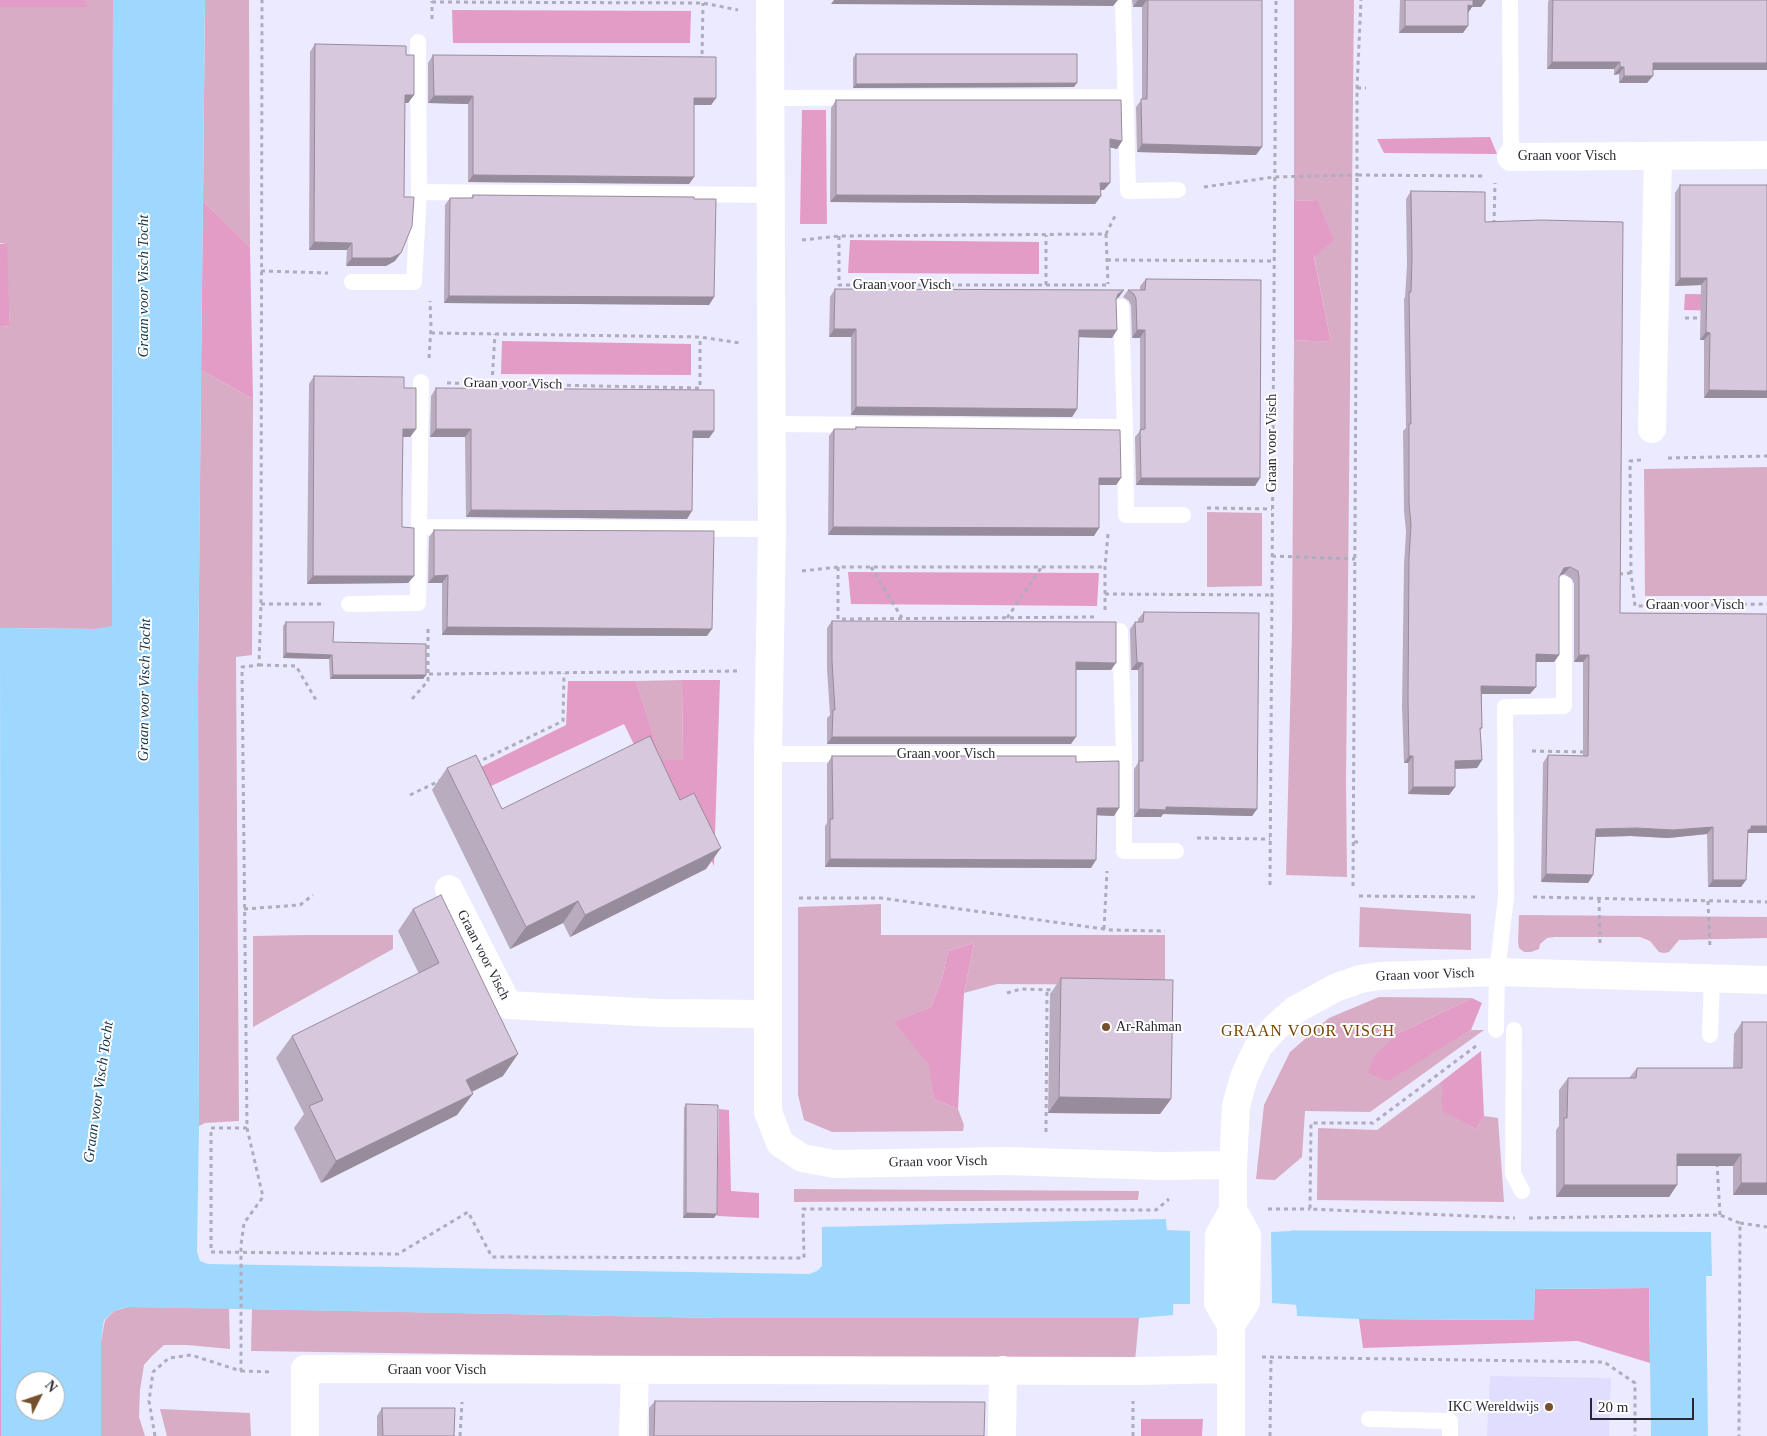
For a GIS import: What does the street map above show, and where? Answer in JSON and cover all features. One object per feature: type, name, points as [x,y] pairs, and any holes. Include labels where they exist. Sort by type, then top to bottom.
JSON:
[{"type":"street","name":"Graan voor Visch","points":[[770,4],[772,568],[768,754],[767,1014],[768,1112],[780,1143],[802,1158],[834,1164],[1005,1161],[1187,1166],[1233,1165]]},
{"type":"street","name":"Graan voor Visch","points":[[1503,167],[1658,156],[1767,155]]},
{"type":"street","points":[[1652,429],[1658,156]]},
{"type":"street","name":"Graan voor Visch","points":[[449,889],[508,1005],[658,1013],[767,1014]]},
{"type":"street","name":"Graan voor Visch","points":[[1231,1436],[1232,1326],[1218,1303],[1219,1235],[1233,1210],[1236,1106],[1244,1077],[1258,1047],[1295,1010],[1335,988],[1360,979],[1380,976],[1498,972],[1767,980]]},
{"type":"street","name":"Graan voor Visch","points":[[304,1436],[305,1369],[1003,1370],[1231,1363]]},
{"type":"street","points":[[633,1436],[635,1370]]},
{"type":"street","points":[[1002,1436],[1003,1370]]},
{"type":"lane","points":[[1123,0],[1128,191],[1178,190]]},
{"type":"lane","name":"Graan voor Visch","points":[[1503,167],[1510,0]]},
{"type":"lane","points":[[352,282],[414,282],[419,192],[418,42]]},
{"type":"lane","points":[[771,98],[1125,98]]},
{"type":"lane","points":[[419,192],[772,196]]},
{"type":"lane","points":[[1121,307],[1126,516],[1183,515]]},
{"type":"lane","points":[[350,604],[418,603],[421,382]]},
{"type":"lane","points":[[772,424],[1125,427]]},
{"type":"lane","points":[[419,527],[772,529]]},
{"type":"lane","points":[[1496,1030],[1498,972],[1506,897],[1505,707],[1564,706],[1564,584]]},
{"type":"lane","points":[[1120,631],[1124,754],[1124,851],[1176,851]]},
{"type":"lane","name":"Graan voor Visch","points":[[768,754],[1124,754]]},
{"type":"lane","points":[[1710,1035],[1712,979]]},
{"type":"lane","points":[[1514,1030],[1513,1174],[1522,1191]]},
{"type":"lane","points":[[1369,1419],[1450,1421],[1450,1436]]},
{"type":"path","points":[[259,665],[261,604],[262,0]]},
{"type":"path","name":"Graan voor Visch","points":[[1270,885],[1276,0]]},
{"type":"path","points":[[1353,886],[1357,88],[1361,0]]},
{"type":"path","points":[[432,2],[703,3],[742,10],[770,4]]},
{"type":"path","points":[[692,58],[702,58],[703,3]]},
{"type":"path","points":[[1357,88],[1366,88]]},
{"type":"path","points":[[1178,190],[1274,177],[1357,175],[1503,167],[1494,226]]},
{"type":"path","points":[[1121,307],[1108,284],[1106,234],[1128,191]]},
{"type":"path","points":[[1046,234],[1046,285]]},
{"type":"path","points":[[772,241],[838,236],[1106,234]]},
{"type":"path","name":"Graan voor Visch","points":[[838,236],[839,285],[1108,284]]},
{"type":"path","points":[[1107,260],[1273,261]]},
{"type":"path","points":[[261,271],[345,274],[352,282]]},
{"type":"path","points":[[414,282],[429,293],[431,333],[429,364],[421,382]]},
{"type":"path","points":[[1655,318],[1711,318]]},
{"type":"path","points":[[431,333],[700,338],[739,343],[772,343]]},
{"type":"path","points":[[492,384],[495,334]]},
{"type":"path","name":"Graan voor Visch","points":[[421,382],[700,388],[700,338]]},
{"type":"path","points":[[1662,458],[1767,456]]},
{"type":"path","name":"Graan voor Visch","points":[[1645,459],[1630,461],[1631,573],[1635,606],[1767,604]]},
{"type":"path","points":[[1183,515],[1194,508],[1272,509]]},
{"type":"path","points":[[838,567],[838,619],[1104,617],[1107,535],[1126,516]]},
{"type":"path","points":[[1272,556],[1355,559]]},
{"type":"path","points":[[772,568],[800,571],[838,567],[1105,567]]},
{"type":"path","points":[[871,567],[902,618]]},
{"type":"path","points":[[1007,618],[1042,567]]},
{"type":"path","points":[[1612,574],[1631,573]]},
{"type":"path","points":[[1105,594],[1272,595]]},
{"type":"path","points":[[412,700],[428,681],[429,674],[428,624],[418,603]]},
{"type":"path","points":[[261,604],[350,604]]},
{"type":"path","points":[[241,1371],[242,1244],[244,1223],[263,1198],[247,1128],[242,667],[259,665],[296,666],[316,700]]},
{"type":"path","points":[[429,674],[770,671]]},
{"type":"path","points":[[473,765],[563,722],[564,672]]},
{"type":"path","points":[[1506,750],[1593,753]]},
{"type":"path","points":[[410,795],[446,778]]},
{"type":"path","points":[[1176,851],[1190,838],[1270,839]]},
{"type":"path","points":[[1354,842],[1359,842]]},
{"type":"path","points":[[1104,929],[1108,857],[1124,851]]},
{"type":"path","points":[[244,909],[300,905],[313,894]]},
{"type":"path","points":[[1359,896],[1767,902]]},
{"type":"path","points":[[768,897],[881,898],[1104,929],[1165,931]]},
{"type":"path","points":[[1599,899],[1600,976]]},
{"type":"path","points":[[1708,901],[1712,979]]},
{"type":"path","points":[[1007,993],[1021,989],[1057,990]]},
{"type":"path","points":[[1046,1163],[1047,990]]},
{"type":"path","points":[[247,1128],[211,1128],[211,1252],[398,1254],[468,1212],[492,1257],[804,1258],[802,1209],[1156,1210],[1187,1183],[1187,1166]]},
{"type":"path","points":[[1717,1158],[1720,1215]]},
{"type":"path","points":[[1740,1223],[1767,1227]]},
{"type":"path","points":[[155,1436],[148,1401],[153,1372],[169,1358],[191,1355],[241,1371],[265,1373]]},
{"type":"path","points":[[1231,1363],[1271,1356],[1604,1362],[1635,1383],[1636,1436]]},
{"type":"path","points":[[1270,1436],[1271,1356]]},
{"type":"shaded area","points":[[0,0],[85,0],[89,7],[0,7]]},
{"type":"shaded area","points":[[85,0],[113,0],[112,627],[96,629],[0,628],[0,327],[10,326],[6,243],[0,243],[0,7],[88,7]]},
{"type":"shaded area","points":[[205,0],[249,0],[250,247],[203,201]]},
{"type":"shaded area","points":[[1294,0],[1354,0],[1346,780],[1347,877],[1286,875],[1292,631],[1294,340],[1331,342],[1314,256],[1317,200],[1294,201]]},
{"type":"shaded area","points":[[452,10],[691,11],[690,43],[453,43]]},
{"type":"shaded area","points":[[802,110],[826,110],[827,224],[800,224]]},
{"type":"shaded area","points":[[1490,137],[1497,154],[1384,153],[1377,139]]},
{"type":"shaded area","points":[[1317,200],[1334,240],[1314,257],[1331,342],[1294,340],[1294,201]]},
{"type":"shaded area","points":[[203,201],[250,247],[253,399],[201,370]]},
{"type":"shaded area","points":[[850,240],[1039,242],[1039,274],[848,273]]},
{"type":"shaded area","points":[[7,243],[10,326],[0,327],[0,244]]},
{"type":"shaded area","points":[[1685,294],[1767,295],[1767,312],[1684,310]]},
{"type":"shaded area","points":[[502,341],[691,344],[691,375],[501,374]]},
{"type":"shaded area","points":[[201,370],[253,399],[252,655],[236,657],[239,1121],[205,1123],[199,1126],[198,685]]},
{"type":"shaded area","points":[[1767,467],[1767,596],[1645,596],[1644,469]]},
{"type":"shaded area","points":[[1207,512],[1262,513],[1262,586],[1207,587]]},
{"type":"shaded area","points":[[848,572],[1099,573],[1097,606],[851,604]]},
{"type":"shaded area","points":[[682,680],[683,760],[661,761],[636,681]]},
{"type":"shaded area","points":[[682,680],[720,680],[714,866],[684,805],[666,811],[624,724],[474,794],[465,775],[566,725],[568,681],[636,681],[661,760],[683,760]]},
{"type":"shaded area","points":[[881,904],[881,935],[1165,935],[1165,985],[997,984],[964,993],[974,943],[948,951],[943,975],[931,1007],[895,1022],[930,1065],[934,1099],[958,1109],[964,1125],[963,1131],[832,1132],[804,1120],[798,1095],[798,907]]},
{"type":"shaded area","points":[[1360,907],[1471,914],[1471,950],[1359,947]]},
{"type":"shaded area","points":[[1519,915],[1767,917],[1767,938],[1679,940],[1669,952],[1664,953],[1659,952],[1650,941],[1640,937],[1555,937],[1547,938],[1540,944],[1539,949],[1524,952],[1519,948],[1518,942]]},
{"type":"shaded area","points":[[393,935],[393,949],[253,1027],[253,936]]},
{"type":"shaded area","points":[[974,943],[964,993],[958,1109],[934,1099],[929,1065],[894,1022],[931,1007],[943,975],[948,951]]},
{"type":"shaded area","points":[[1379,997],[1472,998],[1399,1033],[1388,1080],[1471,1030],[1484,1030],[1370,1112],[1305,1111],[1302,1157],[1275,1180],[1256,1179],[1264,1105],[1290,1052],[1329,1018]]},
{"type":"shaded area","points":[[1472,998],[1482,1003],[1471,1030],[1388,1081],[1368,1073],[1375,1055],[1399,1033]]},
{"type":"shaded area","points":[[0,1000],[1,1375],[1,1436],[0,1436]]},
{"type":"shaded area","points":[[1481,1051],[1484,1116],[1476,1129],[1442,1111],[1441,1082]]},
{"type":"shaded area","points":[[1441,1082],[1443,1111],[1476,1129],[1484,1116],[1498,1118],[1504,1202],[1317,1200],[1318,1128],[1377,1130]]},
{"type":"shaded area","points":[[719,1109],[729,1110],[731,1191],[759,1193],[759,1218],[717,1216]]},
{"type":"shaded area","points":[[794,1189],[1139,1191],[1138,1200],[794,1202]]},
{"type":"shaded area","points":[[1649,1288],[1650,1363],[1578,1341],[1363,1348],[1359,1319],[1533,1320],[1535,1289]]},
{"type":"shaded area","points":[[128,1307],[229,1308],[230,1349],[164,1345],[144,1365],[140,1390],[139,1417],[145,1436],[101,1436],[101,1341],[105,1320],[114,1311]]},
{"type":"shaded area","points":[[252,1309],[719,1318],[1139,1318],[1135,1361],[868,1360],[251,1351]]},
{"type":"shaded area","name":"IKC Wereldwijs","points":[[1490,1376],[1611,1378],[1609,1436],[1487,1436]]},
{"type":"shaded area","points":[[160,1409],[250,1413],[251,1436],[167,1436]]},
{"type":"shaded area","points":[[1141,1419],[1203,1419],[1202,1436],[1141,1436]]},
{"type":"water","name":"Graan voor Visch Tocht","points":[[113,0],[205,0],[198,685],[199,1126],[197,1252],[200,1261],[208,1264],[809,1274],[817,1271],[822,1266],[822,1227],[1166,1219],[1167,1230],[1711,1232],[1712,1276],[1706,1276],[1708,1436],[1651,1436],[1649,1288],[1535,1289],[1534,1320],[1359,1319],[1297,1316],[1296,1305],[1272,1304],[1174,1304],[1173,1315],[1139,1318],[719,1318],[128,1307],[114,1311],[104,1320],[101,1341],[101,1436],[1,1436],[0,628],[96,629],[112,626]]},
{"type":"pier","points":[[1166,1217],[1169,1219],[1169,1228],[1291,1229],[1291,1231],[1271,1232],[1272,1303],[1296,1305],[1297,1318],[1294,1316],[1294,1307],[1272,1306],[1176,1307],[1176,1316],[1174,1318],[1173,1304],[1190,1304],[1190,1231],[1167,1230]]},
{"type":"building","points":[[1148,0],[1262,0],[1262,147],[1142,144],[1141,99],[1147,99]]},
{"type":"building","points":[[1405,0],[1473,0],[1473,6],[1468,5],[1468,26],[1405,26]]},
{"type":"building","points":[[1553,0],[1767,0],[1767,63],[1653,63],[1653,76],[1624,76],[1624,67],[1620,67],[1620,62],[1552,62]]},
{"type":"building","points":[[315,44],[406,46],[406,55],[414,55],[414,95],[405,95],[404,197],[414,197],[412,226],[401,253],[391,258],[352,258],[352,243],[314,242]]},
{"type":"building","points":[[856,54],[1077,54],[1077,83],[856,84]]},
{"type":"building","points":[[433,55],[716,57],[716,98],[694,98],[694,177],[473,175],[473,96],[434,96]]},
{"type":"building","points":[[836,100],[1121,100],[1122,141],[1110,139],[1110,183],[1100,183],[1101,196],[836,195]]},
{"type":"building","points":[[1680,185],[1767,185],[1767,391],[1709,390],[1710,333],[1706,332],[1707,278],[1680,278]]},
{"type":"building","points":[[1411,191],[1485,192],[1485,222],[1540,220],[1623,222],[1620,613],[1767,614],[1767,826],[1751,826],[1751,829],[1748,830],[1746,880],[1713,880],[1713,827],[1673,830],[1636,828],[1596,829],[1593,875],[1546,874],[1548,755],[1588,756],[1589,655],[1579,655],[1579,577],[1578,571],[1570,567],[1564,568],[1559,577],[1559,655],[1536,654],[1536,687],[1481,686],[1482,728],[1480,728],[1482,760],[1455,761],[1455,787],[1413,787],[1413,756],[1409,756],[1408,700],[1411,525],[1409,503],[1409,424],[1411,424],[1409,292],[1411,292],[1412,258]]},
{"type":"building","points":[[473,195],[694,197],[694,199],[716,199],[714,297],[449,296],[450,198],[473,198]]},
{"type":"building","points":[[1146,279],[1261,280],[1260,478],[1141,478],[1140,430],[1145,429],[1145,330],[1137,330],[1136,299],[1134,294],[1128,290],[1145,290]]},
{"type":"building","points":[[835,289],[1124,290],[1118,294],[1116,299],[1117,330],[1079,330],[1077,409],[856,407],[856,329],[834,329]]},
{"type":"building","points":[[314,376],[404,377],[404,388],[416,388],[416,429],[403,429],[402,498],[402,527],[414,528],[414,576],[313,576]]},
{"type":"building","points":[[436,388],[714,390],[714,431],[693,431],[692,511],[471,510],[471,429],[436,429]]},
{"type":"building","points":[[856,427],[1120,430],[1121,478],[1099,478],[1099,528],[833,527],[834,429],[856,429]]},
{"type":"building","points":[[434,530],[714,531],[712,629],[447,627],[448,575],[434,576]]},
{"type":"building","points":[[1144,612],[1259,613],[1257,809],[1166,807],[1166,810],[1139,809],[1139,761],[1143,761],[1143,663],[1137,662],[1135,622],[1143,622]]},
{"type":"building","points":[[832,621],[1116,622],[1116,663],[1076,662],[1076,737],[832,737],[833,710],[835,710]]},
{"type":"building","points":[[286,622],[334,622],[333,642],[426,644],[426,675],[333,675],[332,655],[286,653]]},
{"type":"building","points":[[650,736],[680,800],[694,793],[721,848],[585,915],[578,901],[526,927],[447,768],[476,755],[502,809]]},
{"type":"building","points":[[832,756],[1076,756],[1076,762],[1119,761],[1119,808],[1097,808],[1096,860],[830,859],[830,819],[833,819]]},
{"type":"building","points":[[441,895],[518,1054],[466,1080],[473,1094],[336,1161],[309,1106],[323,1100],[292,1036],[439,963],[413,909]]},
{"type":"building","name":"Ar-Rahman","points":[[1061,978],[1173,980],[1171,1099],[1059,1097]]},
{"type":"building","points":[[1742,1022],[1767,1022],[1767,1183],[1741,1183],[1741,1154],[1677,1154],[1677,1185],[1564,1185],[1564,1118],[1567,1118],[1568,1078],[1636,1078],[1637,1068],[1742,1068]]},
{"type":"building","points":[[686,1104],[718,1105],[717,1214],[686,1213]]},
{"type":"building","points":[[655,1401],[985,1402],[984,1436],[654,1436]]},
{"type":"building","points":[[382,1408],[455,1408],[454,1436],[383,1436]]},
{"type":"place","name":"Ar-Rahman","points":[[1106,1027]]},
{"type":"place","name":"IKC Wereldwijs","points":[[1549,1407]]},
{"type":"district","name":"GRAAN VOOR VISCH","points":[[1308,1032]]}]
